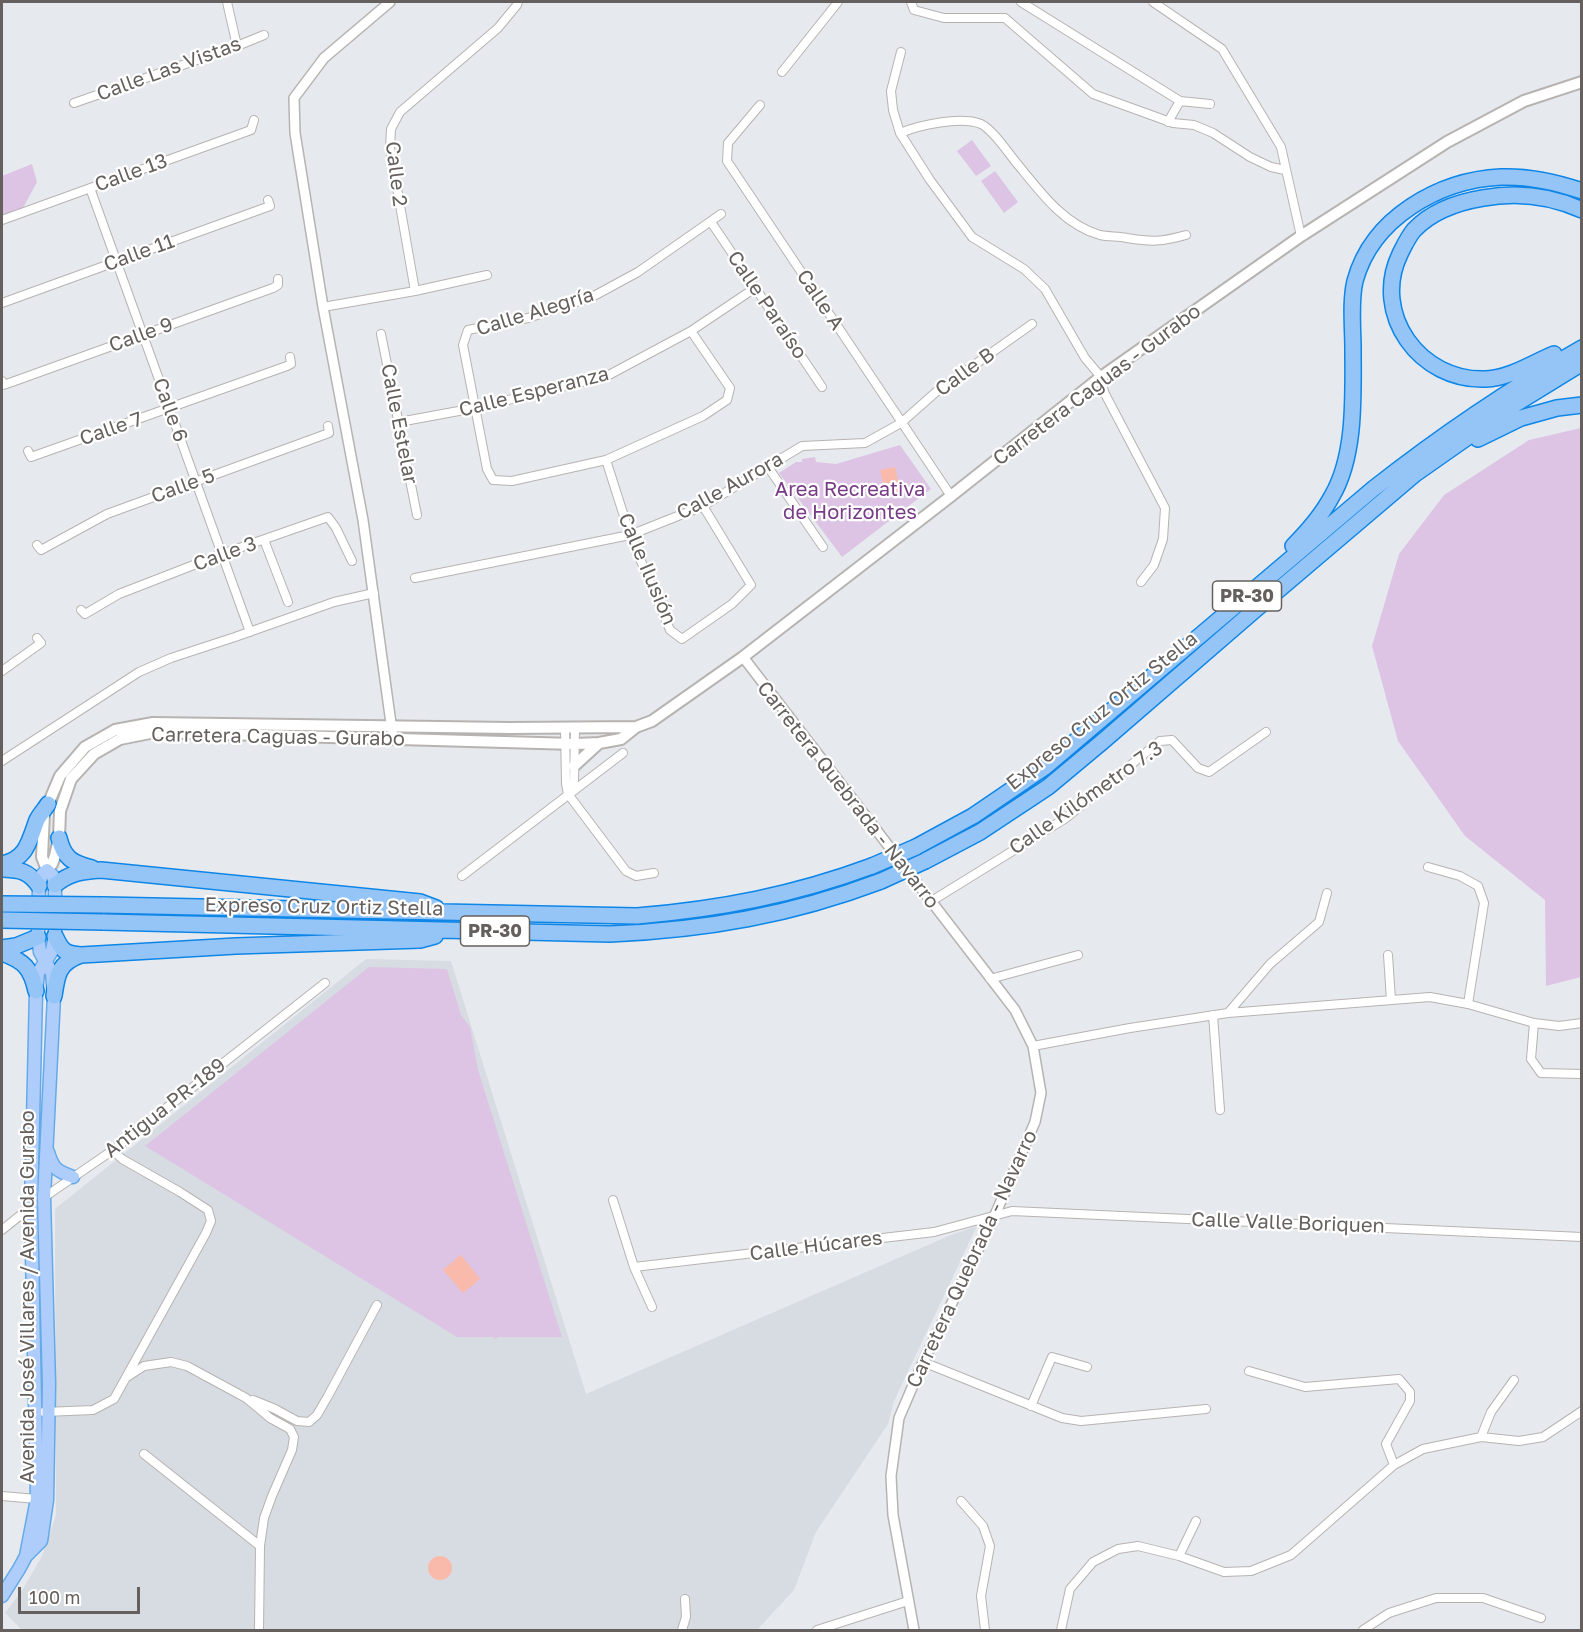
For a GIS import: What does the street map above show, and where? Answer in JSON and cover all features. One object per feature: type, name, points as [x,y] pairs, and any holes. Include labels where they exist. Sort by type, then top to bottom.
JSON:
[{"type":"highway","points":[[1235,606],[1250,586],[1279,561],[1312,525],[1333,495],[1339,482],[1351,434],[1355,283],[1365,258],[1385,229],[1402,213],[1426,198],[1464,183],[1487,178],[1547,181],[1581,191]]},
{"type":"highway","points":[[1581,210],[1554,200],[1514,195],[1476,199],[1446,209],[1420,225],[1405,243],[1396,263],[1391,292],[1395,316],[1407,340],[1427,361],[1453,375],[1474,379],[1500,377],[1553,354],[1581,353]]},
{"type":"highway","name":"Expreso Cruz Ortiz Stella","points":[[2,904],[637,916],[735,905],[845,876],[916,847],[973,816],[1046,767],[1372,489],[1408,461],[1511,389],[1581,353]]},
{"type":"highway","name":"Expreso Cruz Ortiz Stella","points":[[2,920],[610,934],[669,931],[786,911],[881,881],[980,832],[1048,787],[1379,504],[1445,452],[1540,387],[1581,353]]},
{"type":"highway","points":[[1445,452],[1467,445],[1521,418],[1557,408],[1581,405]]},
{"type":"highway","points":[[2,864],[16,859],[27,846],[38,818],[48,804]]},
{"type":"highway","points":[[59,838],[69,859],[78,864],[101,870],[420,902],[450,913]]},
{"type":"highway","points":[[2,869],[27,873],[39,886]]},
{"type":"highway","points":[[55,885],[74,873],[101,870]]},
{"type":"highway","points":[[55,936],[59,946],[65,952],[81,955],[236,946],[420,940],[453,930]]},
{"type":"highway","points":[[2,948],[16,946],[38,937]]},
{"type":"highway","points":[[2,953],[16,958],[29,969],[36,991]]},
{"type":"highway","points":[[54,996],[60,968],[69,959],[81,955]]},
{"type":"main road","name":"Carretera Caguas - Gurabo","points":[[636,727],[153,723],[115,730],[85,747],[60,776],[44,814],[42,857],[47,870],[56,856],[60,811],[71,779],[94,754],[120,739],[155,732],[570,743],[599,743],[621,739],[636,727],[652,721],[742,657],[1101,377],[1300,236],[1447,142],[1524,101],[1581,82]]},
{"type":"main road","points":[[574,766],[599,743]]},
{"type":"main road","name":"Avenida José Villares / Avenida Gurabo","points":[[2,1596],[26,1556],[41,1541],[47,1500],[42,1412],[31,1206],[36,991],[38,973],[45,961],[51,951],[55,936],[55,885],[53,876],[47,870],[41,876],[39,886],[38,937],[40,952],[45,961],[52,973],[54,996],[44,1198],[42,1412],[37,1499],[26,1556]]},
{"type":"main road","points":[[46,1146],[51,1163],[58,1171],[73,1176]]},
{"type":"street","points":[[227,2],[237,46]]},
{"type":"street","points":[[390,2],[324,58],[294,98],[295,133],[323,307],[363,520],[393,738]]},
{"type":"street","name":"Calle 2","points":[[415,291],[390,148],[391,129],[400,112],[498,28],[519,2]]},
{"type":"street","points":[[782,72],[838,2]]},
{"type":"street","points":[[911,2],[914,10],[944,18],[1005,18],[1093,94],[1168,122],[1194,125],[1213,133],[1250,157],[1271,167],[1285,170]]},
{"type":"street","points":[[1021,2],[1180,101],[1209,104]]},
{"type":"street","points":[[1153,2],[1222,49],[1281,147],[1300,236]]},
{"type":"street","name":"Calle Las Vistas","points":[[74,103],[264,35]]},
{"type":"street","points":[[901,52],[891,91],[892,110],[900,133],[930,180],[972,237],[1024,269],[1045,289],[1085,358],[1101,377],[1104,392],[1165,508],[1163,539],[1154,565],[1141,582]]},
{"type":"street","points":[[1168,122],[1180,101]]},
{"type":"street","name":"Calle A","points":[[760,105],[728,143],[726,161],[951,496]]},
{"type":"street","name":"Calle 13","points":[[2,220],[251,130],[254,120]]},
{"type":"street","points":[[900,133],[938,123],[965,121],[980,124],[991,132],[1060,212],[1084,228],[1102,235],[1148,241],[1167,240],[1186,235]]},
{"type":"street","name":"Calle 6","points":[[90,188],[250,632]]},
{"type":"street","name":"Calle 11","points":[[2,303],[270,206],[268,200]]},
{"type":"street","name":"Calle Alegría","points":[[606,460],[512,481],[493,480],[488,472],[463,345],[468,330],[528,318],[592,297],[638,272],[722,214]]},
{"type":"street","name":"Calle Paraíso","points":[[711,222],[822,387]]},
{"type":"street","points":[[323,307],[415,291],[487,275]]},
{"type":"street","name":"Calle 9","points":[[2,381],[3,385],[12,382],[273,288],[278,285],[278,279]]},
{"type":"street","name":"Calle Esperanza","points":[[399,422],[475,408],[607,376],[691,331],[755,288]]},
{"type":"street","name":"Calle B","points":[[901,423],[936,392],[1032,324]]},
{"type":"street","points":[[606,460],[704,416],[727,400],[730,388],[691,331]]},
{"type":"street","name":"Calle Estelar","points":[[381,334],[417,515]]},
{"type":"street","name":"Calle 7","points":[[28,451],[31,457],[287,366],[291,364],[290,357]]},
{"type":"street","name":"Calle Aurora","points":[[415,578],[630,535],[703,506],[802,446],[865,443],[901,423]]},
{"type":"street","name":"Calle 5","points":[[37,545],[41,550],[107,514],[329,433],[328,426]]},
{"type":"street","name":"Calle Ilusión","points":[[606,460],[630,535],[670,630],[682,639],[732,604],[751,585],[703,506]]},
{"type":"street","points":[[768,467],[823,547]]},
{"type":"street","name":"Calle 3","points":[[81,610],[85,614],[118,594],[328,517],[352,561]]},
{"type":"street","points":[[264,540],[288,602]]},
{"type":"street","points":[[2,761],[139,672],[171,658],[334,602],[374,593]]},
{"type":"street","points":[[2,671],[41,643],[37,638]]},
{"type":"street","name":"Carretera Quebrada - Navarro","points":[[742,657],[1015,1010],[1033,1046],[1041,1093],[1035,1122],[995,1215],[923,1362],[899,1418],[891,1476],[893,1515],[914,1630]]},
{"type":"street","points":[[570,728],[566,784],[568,794],[626,871],[636,876],[654,873]]},
{"type":"street","name":"Calle Kilómetro 7.3","points":[[930,902],[1066,818],[1160,741],[1172,740],[1198,768],[1209,772],[1266,732]]},
{"type":"street","points":[[568,794],[574,782],[570,743]]},
{"type":"street","points":[[462,876],[623,753]]},
{"type":"street","points":[[1428,867],[1460,876],[1478,886],[1484,903],[1468,1004]]},
{"type":"street","points":[[1228,1013],[1270,964],[1319,922],[1327,893]]},
{"type":"street","points":[[1388,955],[1392,1000]]},
{"type":"street","points":[[990,979],[1078,956]]},
{"type":"street","name":"Antigua PR-189","points":[[2,1230],[31,1206],[112,1150],[325,982]]},
{"type":"street","points":[[1033,1046],[1228,1013],[1430,997],[1468,1004],[1534,1023],[1558,1026],[1581,1023]]},
{"type":"street","points":[[1213,1015],[1220,1110]]},
{"type":"street","points":[[1534,1023],[1531,1059],[1541,1073],[1581,1074]]},
{"type":"street","points":[[42,1412],[93,1410],[114,1399],[211,1221],[208,1210],[122,1159],[112,1150]]},
{"type":"street","points":[[613,1200],[634,1267],[652,1307]]},
{"type":"street","name":"Calle Valle Boriquen","points":[[995,1215],[1012,1211],[1581,1237]]},
{"type":"street","name":"Calle Húcares","points":[[634,1267],[934,1232],[995,1215]]},
{"type":"street","points":[[126,1378],[144,1366],[171,1362],[187,1366],[246,1398],[276,1408],[297,1421],[309,1422],[317,1415],[328,1396],[376,1305]]},
{"type":"street","points":[[1031,1406],[1052,1357],[1087,1367]]},
{"type":"street","points":[[923,1362],[1062,1418],[1081,1421],[1206,1409]]},
{"type":"street","points":[[1249,1371],[1305,1387],[1399,1379],[1410,1392],[1410,1401],[1386,1444],[1394,1465]]},
{"type":"street","points":[[1481,1437],[1491,1412],[1514,1380]]},
{"type":"street","points":[[246,1398],[270,1418],[290,1429],[294,1437],[292,1450],[264,1518],[260,1546],[259,1630]]},
{"type":"street","points":[[1060,1630],[1070,1589],[1093,1562],[1118,1549],[1138,1546],[1179,1556],[1224,1572],[1251,1571],[1291,1555],[1394,1465],[1423,1449],[1481,1437],[1519,1441],[1543,1437],[1581,1412]]},
{"type":"street","points":[[144,1454],[260,1546]]},
{"type":"street","points":[[2,1496],[37,1499]]},
{"type":"street","points":[[961,1501],[983,1526],[990,1546],[981,1596],[985,1630]]},
{"type":"street","points":[[1179,1556],[1196,1521]]},
{"type":"street","points":[[1363,1630],[1389,1613],[1436,1598],[1483,1598],[1541,1618]]},
{"type":"street","points":[[682,1630],[686,1617],[686,1599]]},
{"type":"street","points":[[818,1630],[908,1601]]},
{"type":"shaded area","points":[[895,467],[901,494],[886,497],[880,470]]},
{"type":"shaded area","points":[[366,959],[451,961],[586,1394],[951,1235],[977,1226],[894,1401],[888,1424],[816,1532],[794,1590],[757,1630],[22,1630],[5,1613],[23,1589],[42,1556],[56,1515],[55,1209]]},
{"type":"shaded area","points":[[461,1255],[480,1279],[463,1293],[443,1270]]},
{"type":"shaded area","points":[[440,1556],[448,1560],[452,1568],[448,1576],[440,1580],[432,1576],[428,1568],[432,1560]]},
{"type":"green space","points":[[972,140],[991,166],[976,176],[957,151]]},
{"type":"green space","points":[[32,164],[37,182],[23,208],[2,216],[2,176]]},
{"type":"green space","points":[[995,171],[1018,202],[1004,213],[981,181]]},
{"type":"green space","points":[[1581,428],[1581,977],[1546,986],[1545,900],[1465,836],[1398,741],[1372,646],[1399,554],[1444,495],[1529,440]]},
{"type":"green space","name":"Area Recreativa de Horizontes","points":[[900,445],[931,489],[842,557],[779,473],[796,462],[802,462],[802,459],[815,457],[816,462],[836,464]]},
{"type":"green space","points":[[369,967],[447,969],[461,1015],[470,1027],[478,1070],[562,1337],[498,1337],[495,1339],[493,1337],[457,1337],[145,1146]]}]
